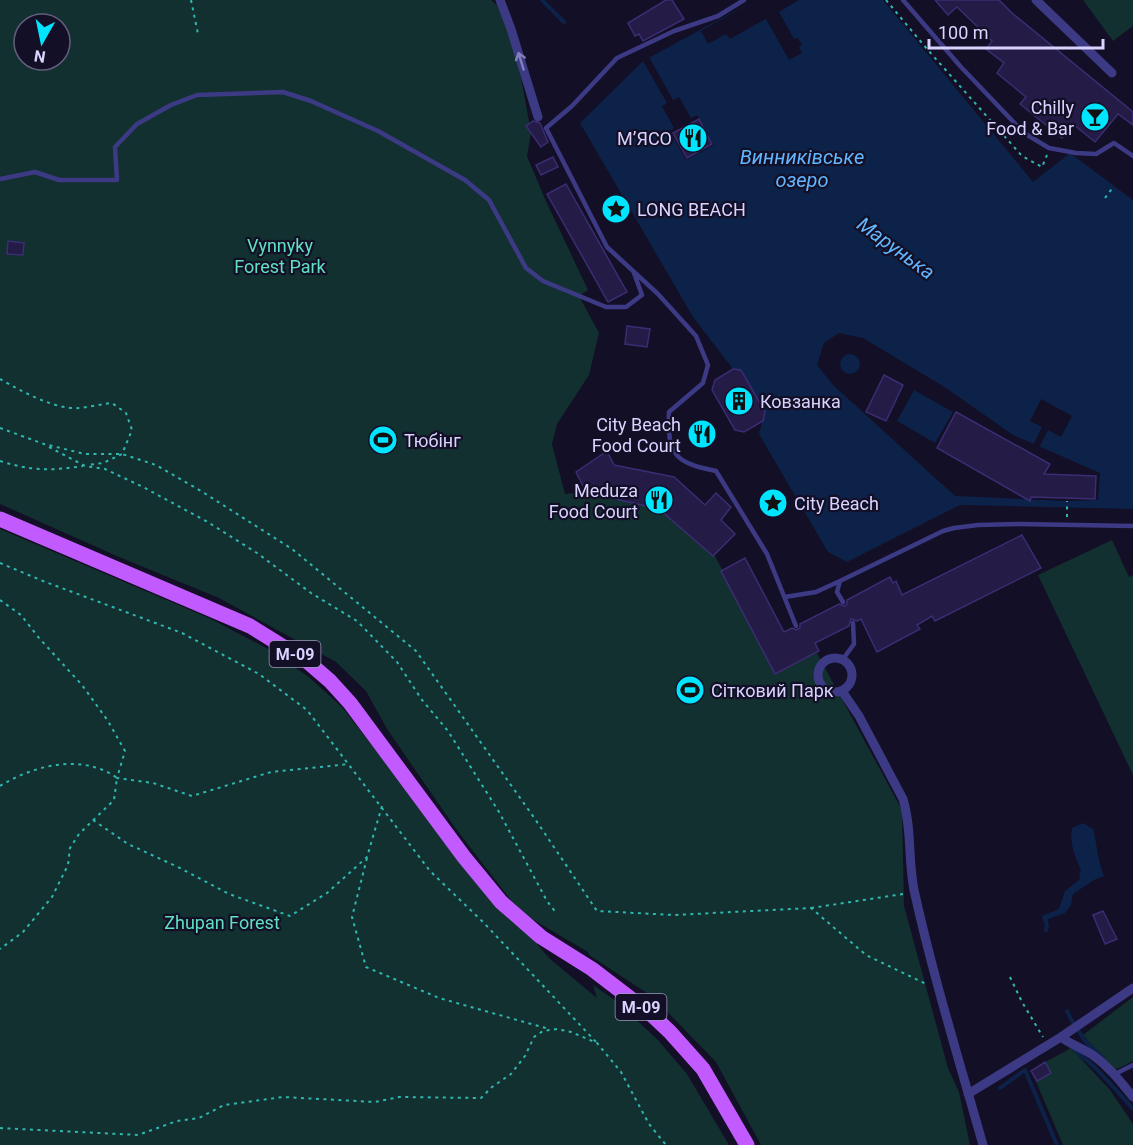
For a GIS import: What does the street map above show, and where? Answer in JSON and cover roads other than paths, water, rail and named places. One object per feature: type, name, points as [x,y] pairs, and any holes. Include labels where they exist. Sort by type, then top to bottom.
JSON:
[{"type":"main road","name":"М-09","points":[[0,519],[250,626],[279,643],[315,669],[350,703],[464,857],[501,902],[541,937],[592,969],[652,1015],[687,1049],[703,1069],[747,1145]]},
{"type":"street","points":[[500,0],[512,29],[538,117]]},
{"type":"street","points":[[1036,0],[1112,73]]},
{"type":"street","points":[[838,657],[851,667],[851,683],[842,691],[832,692],[820,682],[818,672],[821,665],[828,659],[838,657]]},
{"type":"street","points":[[842,691],[859,716],[903,799],[907,812],[915,892],[939,990],[983,1145]]},
{"type":"street","points":[[968,1094],[1133,988]]},
{"type":"street","points":[[1061,1036],[1096,1057],[1115,1074],[1133,1097]]},
{"type":"lane","points":[[546,128],[572,106],[617,58],[674,31],[718,16],[744,0]]},
{"type":"lane","points":[[903,0],[961,67],[1024,133],[1049,148],[1096,154],[1114,143],[1133,156]]},
{"type":"lane","points":[[0,179],[35,172],[59,180],[117,180],[115,147],[137,124],[171,105],[197,94],[283,92],[311,101],[378,131],[465,180],[489,200],[526,268],[543,281],[606,307],[626,307],[642,295],[634,272]]},
{"type":"lane","points":[[538,117],[546,128],[608,247],[696,336],[708,364],[703,382],[669,412],[669,433],[673,452],[692,466],[716,471],[767,554],[796,626]]},
{"type":"lane","points":[[785,597],[816,592],[943,531],[954,528],[1019,524],[1133,526]]},
{"type":"lane","points":[[840,581],[837,592],[843,602]]},
{"type":"lane","points":[[843,659],[854,644],[853,623]]},
{"type":"lane","points":[[1115,1074],[1133,1065]]},
{"type":"water","name":"Винниківське озеро","points":[[755,0],[883,0],[1033,182],[1070,153],[1133,200],[1133,509],[960,505],[847,562],[828,552],[759,434],[765,412],[741,370],[733,369],[693,317],[580,123],[643,61]],"holes":[[[839,333],[863,338],[946,388],[1013,435],[1100,473],[1098,500],[1067,501],[955,496],[833,385],[817,365],[824,343]]]},
{"type":"water","points":[[850,354],[857,357],[860,364],[857,371],[850,374],[843,371],[840,364],[843,357]]},
{"type":"water","points":[[914,390],[953,412],[935,443],[897,421]]},
{"type":"water","points":[[1083,823],[1093,829],[1104,876],[1073,894],[1071,905],[1065,913],[1043,921],[1042,916],[1059,909],[1065,891],[1080,879],[1081,870],[1073,849],[1071,833],[1072,828]]},
{"type":"waterway","points":[[542,0],[564,22]]},
{"type":"waterway","points":[[1045,917],[1046,930]]},
{"type":"waterway","points":[[1067,1011],[1073,1023]]},
{"type":"waterway","points":[[1078,1030],[1085,1041],[1103,1058]]},
{"type":"waterway","points":[[1072,1047],[1133,1109]]},
{"type":"waterway","points":[[1000,1088],[1025,1070],[1057,1145]]},
{"type":"place","name":"Chilly Food & Bar","points":[[1095,117]]},
{"type":"place","name":"М’ЯСО","points":[[693,138]]},
{"type":"place","name":"LONG BEACH","points":[[616,209]]},
{"type":"place","name":"Ковзанка","points":[[739,401]]},
{"type":"place","name":"City Beach Food Court","points":[[702,434]]},
{"type":"place","name":"Тюбінг","points":[[383,440]]},
{"type":"place","name":"Meduza Food Court","points":[[659,500]]},
{"type":"place","name":"City Beach","points":[[773,503]]},
{"type":"place","name":"Сітковий Парк","points":[[690,690]]},
{"type":"park label","name":"Vynnyky Forest Park","points":[[280,255]]},
{"type":"park label","name":"Zhupan Forest","points":[[222,922]]},
{"type":"water label","name":"Марунька","points":[[896,248]]}]
